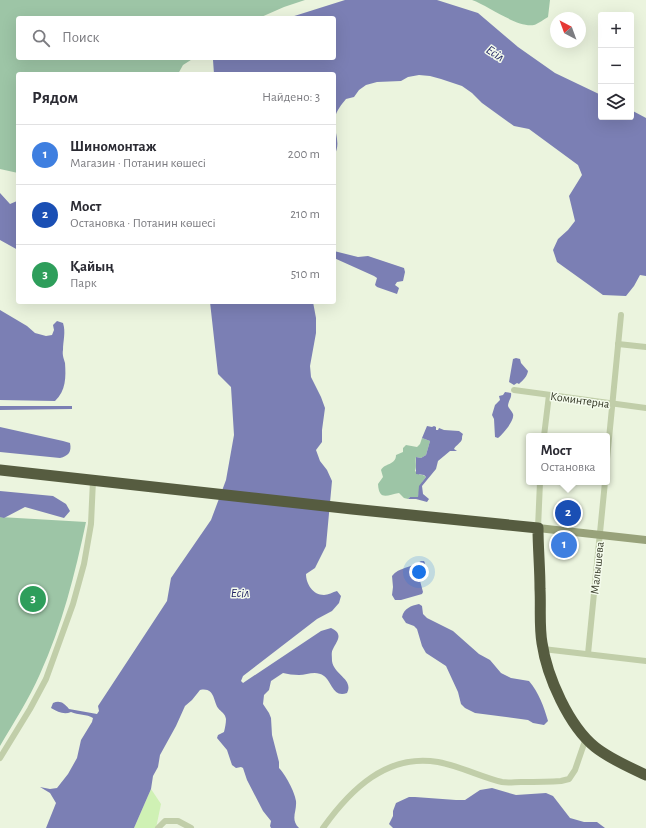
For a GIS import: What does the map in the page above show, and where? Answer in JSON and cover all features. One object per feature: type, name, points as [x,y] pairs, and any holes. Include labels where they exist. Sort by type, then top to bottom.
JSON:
[{"type":"highway","points":[[0,470],[538,528],[540,628],[546,663],[558,695],[568,714],[594,746],[620,763],[646,775]]},
{"type":"main road","points":[[538,528],[646,540]]},
{"type":"street","points":[[609,433],[621,315]]},
{"type":"street","points":[[618,344],[646,346]]},
{"type":"street","name":"Коминтерна","points":[[514,390],[612,405],[646,408]]},
{"type":"street","points":[[544,433],[549,395]]},
{"type":"street","points":[[0,758],[30,710],[46,679],[73,604],[84,564],[91,524],[93,480]]},
{"type":"street","points":[[538,528],[540,485]]},
{"type":"street","name":"Малышева","points":[[588,654],[605,485]]},
{"type":"street","points":[[543,649],[646,661]]},
{"type":"street","points":[[323,828],[350,794],[375,775],[392,766],[413,760],[426,760],[445,764],[503,782],[560,782],[569,779],[576,770],[586,738]]},
{"type":"street","points":[[158,828],[166,821],[178,821],[192,828]]},
{"type":"shaded area","points":[[0,0],[305,0],[264,16],[16,16],[16,60],[191,60],[183,65],[179,72],[16,72],[16,173],[0,169]]},
{"type":"shaded area","points":[[472,0],[550,0],[548,17],[534,25],[527,25],[511,20]]},
{"type":"shaded area","points":[[422,438],[430,441],[426,455],[421,458],[416,457],[415,471],[426,477],[421,484],[418,497],[410,497],[408,499],[404,498],[399,493],[387,496],[382,495],[378,484],[383,477],[381,470],[394,461],[396,455],[403,452],[403,448],[406,445],[417,447]]},
{"type":"shaded area","points":[[0,517],[86,522],[67,600],[48,656],[31,692],[0,746]]},
{"type":"sand","points":[[151,789],[161,804],[156,828],[134,828]]},
{"type":"water","name":"Есіл","points":[[345,0],[437,0],[478,13],[518,47],[555,73],[598,94],[598,120],[634,120],[634,112],[646,118],[646,276],[640,275],[626,296],[603,295],[557,262],[553,250],[558,239],[575,221],[569,196],[582,175],[578,165],[529,129],[514,126],[482,103],[462,86],[430,76],[419,75],[408,77],[401,81],[377,82],[366,85],[359,90],[354,97],[346,99],[339,108],[336,116],[336,72],[214,72],[213,60],[336,60],[336,16],[294,16]]},
{"type":"water","name":"Есіл","points":[[336,132],[337,142],[336,151]]},
{"type":"water","points":[[0,193],[10,204],[16,201],[16,249],[0,240]]},
{"type":"water","points":[[336,252],[358,257],[368,256],[404,268],[405,272],[403,281],[397,282],[395,285],[399,288],[397,294],[377,287],[375,285],[377,278],[336,259]]},
{"type":"water","name":"Есіл","points":[[210,304],[313,304],[316,318],[316,333],[310,366],[311,377],[325,408],[322,442],[316,450],[320,461],[327,470],[332,481],[326,546],[315,568],[306,574],[306,578],[313,591],[320,595],[326,595],[337,591],[341,596],[339,603],[332,611],[317,619],[243,676],[241,681],[243,683],[321,631],[331,628],[335,630],[338,635],[338,640],[332,652],[332,661],[336,670],[348,684],[347,693],[342,694],[333,689],[327,679],[318,673],[297,675],[283,673],[271,681],[269,690],[264,695],[263,704],[271,718],[272,735],[279,762],[279,768],[284,774],[294,793],[296,805],[294,818],[296,825],[299,828],[271,828],[271,821],[263,811],[247,780],[243,768],[236,768],[232,765],[227,750],[217,738],[218,735],[224,732],[226,719],[224,714],[216,705],[211,693],[205,690],[200,690],[185,706],[160,755],[158,767],[153,776],[151,789],[134,828],[46,828],[56,803],[50,793],[40,787],[50,789],[57,788],[68,774],[77,758],[81,740],[93,718],[71,712],[59,712],[51,708],[53,703],[60,702],[69,709],[97,714],[99,711],[98,706],[167,601],[171,578],[211,520],[226,480],[234,435],[231,387],[218,374]]},
{"type":"water","points":[[0,310],[27,326],[35,333],[46,336],[52,335],[54,330],[53,325],[57,321],[63,323],[65,379],[61,393],[55,401],[0,400]]},
{"type":"water","points":[[513,359],[520,359],[521,363],[528,371],[526,377],[519,384],[517,383],[514,385],[509,382]]},
{"type":"water","points":[[505,392],[511,393],[508,406],[513,413],[513,417],[508,427],[498,438],[495,437],[494,419],[492,415],[495,405],[500,400],[499,396],[503,395]]},
{"type":"water","points":[[0,406],[72,406],[72,409],[0,410]]},
{"type":"water","points":[[427,426],[434,426],[436,427],[436,430],[439,428],[444,430],[459,431],[463,434],[461,440],[454,449],[457,451],[450,451],[438,461],[436,469],[422,486],[423,494],[429,499],[427,502],[416,499],[408,499],[410,497],[418,497],[419,486],[426,477],[424,475],[416,474],[416,457],[421,458],[426,455],[430,441],[422,438]]},
{"type":"water","points":[[0,427],[70,443],[70,451],[67,455],[60,458],[0,452]]},
{"type":"water","points":[[0,491],[53,496],[66,504],[70,511],[64,518],[25,507],[4,518],[0,517]]},
{"type":"water","points":[[424,561],[425,563],[419,577],[423,592],[422,594],[401,600],[395,600],[392,595],[392,576],[398,571]]},
{"type":"water","points":[[419,604],[422,606],[423,614],[427,618],[453,631],[479,654],[490,660],[501,673],[511,678],[529,681],[541,700],[548,721],[544,725],[533,723],[528,720],[475,713],[465,708],[461,704],[458,692],[446,666],[426,653],[422,646],[417,629],[406,623],[402,617],[406,609]]},
{"type":"water","points":[[492,788],[516,795],[546,793],[553,796],[570,818],[584,822],[597,822],[605,828],[393,828],[389,824],[393,816],[396,803],[409,797],[465,800],[480,790]]},
{"type":"place","name":"Мост","points":[[568,513]]},
{"type":"place","name":"Шиномонтаж","points":[[564,545]]},
{"type":"place","name":"Қайың","points":[[33,599]]}]
